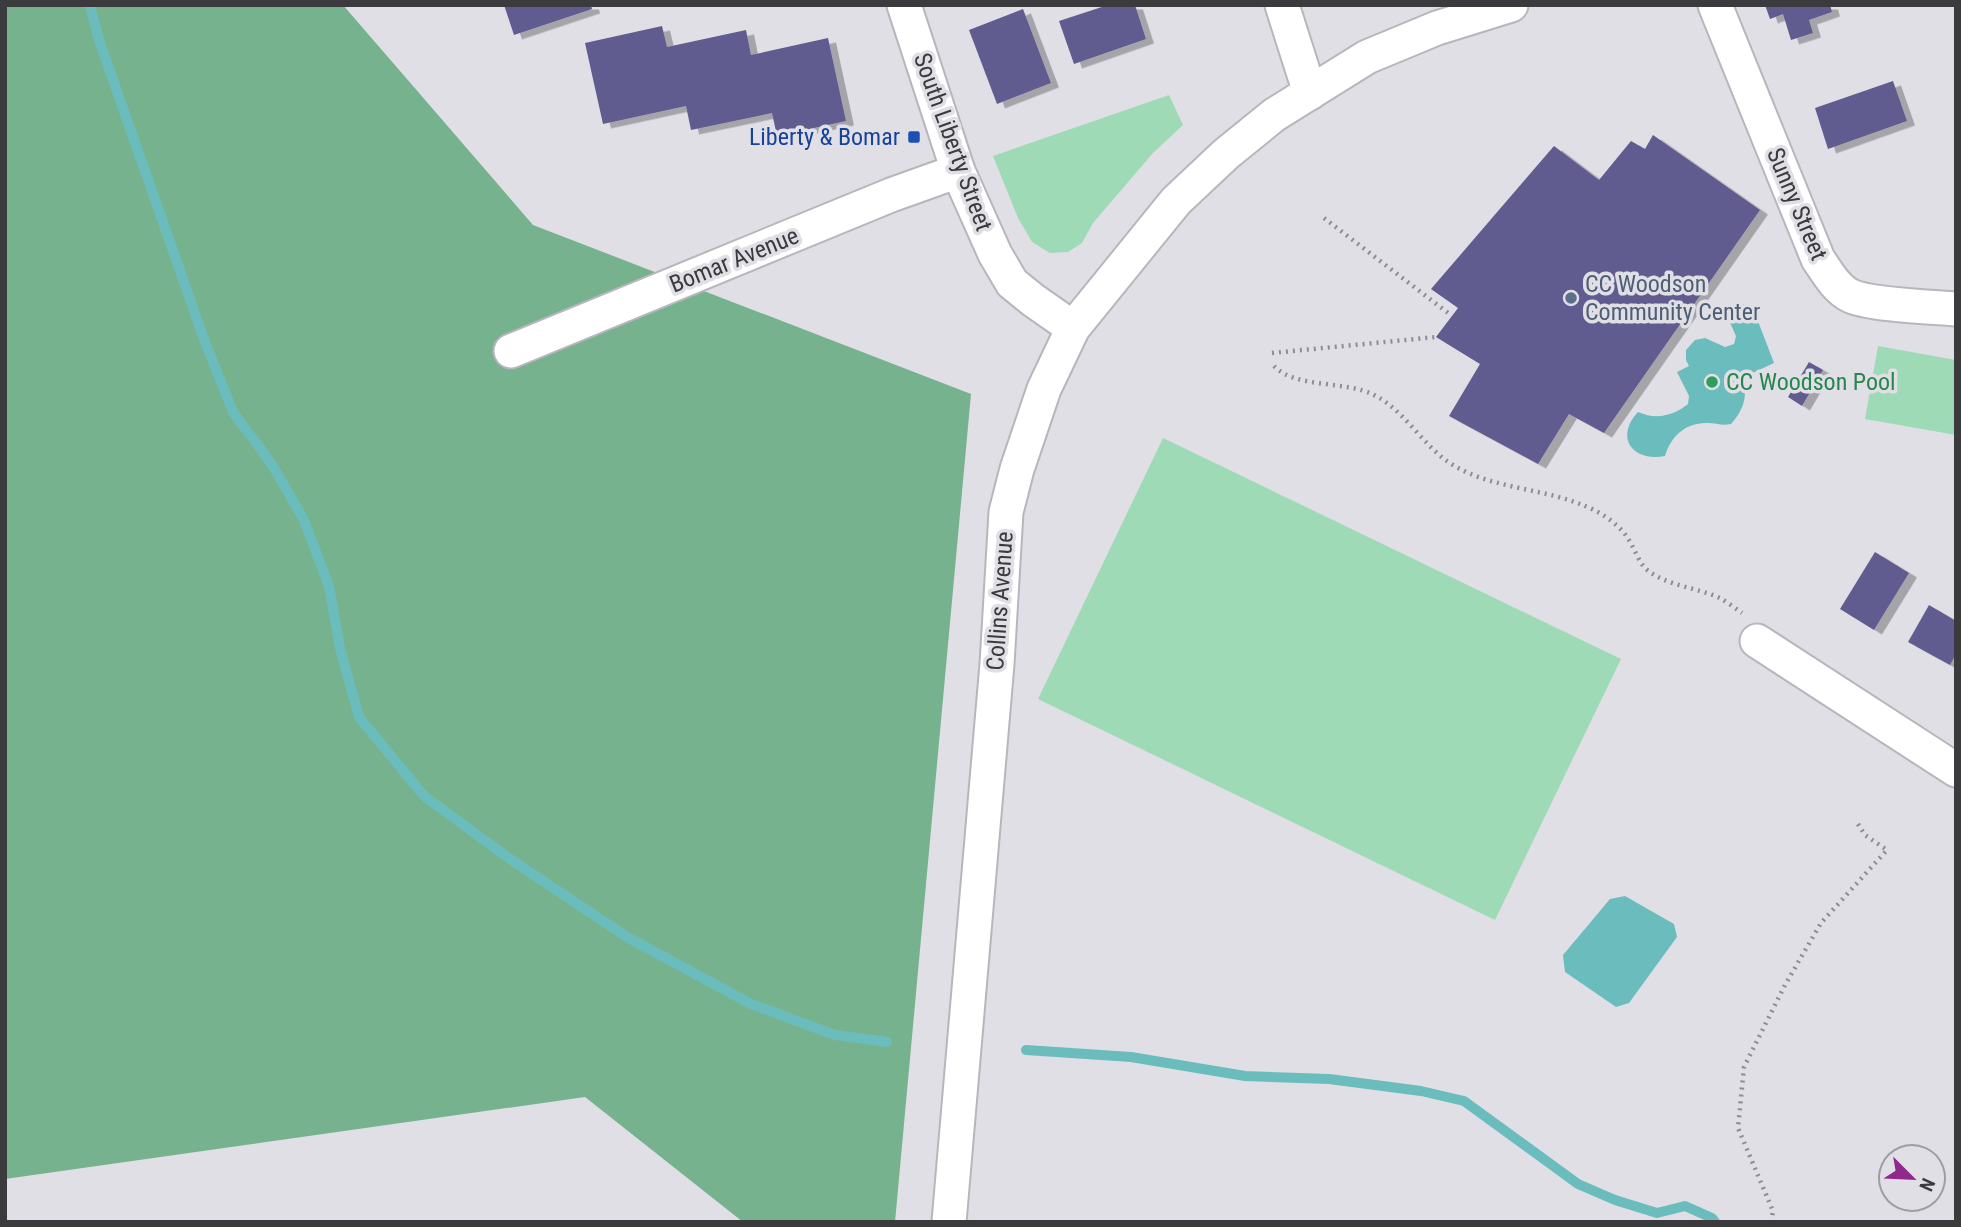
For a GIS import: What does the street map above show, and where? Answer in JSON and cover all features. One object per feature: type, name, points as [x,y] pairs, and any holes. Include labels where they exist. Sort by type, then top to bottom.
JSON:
[{"type":"street","name":"South Liberty Street","points":[[904,5],[958,171],[995,254],[1012,283],[1073,328]]},
{"type":"street","points":[[1282,5],[1310,93],[1367,57],[1437,28],[1511,5]]},
{"type":"street","name":"Sunny Street","points":[[1715,5],[1818,259],[1832,280],[1851,296],[1956,309]]},
{"type":"street","name":"Collins Avenue","points":[[949,1222],[996,677],[1006,512],[1017,469],[1044,389],[1073,328],[1176,201],[1226,154],[1274,115],[1310,93]]},
{"type":"street","name":"Bomar Avenue","points":[[511,351],[891,195],[958,171]]},
{"type":"street","points":[[1757,641],[1956,770]]},
{"type":"path","points":[[1324,218],[1452,316]]},
{"type":"path","points":[[1272,353],[1436,337]]},
{"type":"path","points":[[1274,366],[1283,376],[1374,395],[1398,413],[1422,440],[1452,465],[1478,477],[1580,503],[1605,516],[1626,534],[1644,567],[1662,580],[1721,598],[1761,626],[1757,641]]},
{"type":"path","points":[[1771,1222],[1773,1211],[1738,1128],[1744,1068],[1785,985],[1821,923],[1887,850],[1865,835],[1856,821]]},
{"type":"green space","points":[[5,5],[343,5],[533,225],[971,394],[895,1222],[743,1222],[585,1097],[5,1179]]},
{"type":"green space","points":[[1169,95],[1183,125],[1153,153],[1093,223],[1082,243],[1068,252],[1050,253],[1032,242],[1018,218],[993,156]]},
{"type":"green space","points":[[1878,346],[1956,360],[1956,435],[1865,419]]},
{"type":"green space","points":[[1163,438],[1621,659],[1495,920],[1038,699]]},
{"type":"water","name":"CC Woodson Pool","points":[[1744,304],[1753,308],[1774,363],[1742,378],[1745,397],[1735,419],[1731,424],[1700,423],[1686,428],[1671,442],[1665,456],[1654,457],[1636,452],[1630,446],[1628,431],[1638,412],[1664,416],[1688,404],[1689,396],[1677,372],[1689,366],[1686,350],[1695,340],[1705,338],[1725,347],[1734,344],[1736,336],[1727,316],[1733,305]]},
{"type":"water","points":[[1625,896],[1674,924],[1677,937],[1629,1003],[1616,1007],[1565,972],[1563,955],[1610,899]]},
{"type":"building","points":[[504,5],[591,5],[592,9],[514,35]]},
{"type":"building","points":[[1108,5],[1135,5],[1146,39],[1074,64],[1059,21]]},
{"type":"building","points":[[1765,5],[1830,5],[1832,12],[1809,20],[1813,33],[1791,40],[1783,14],[1770,19]]},
{"type":"building","points":[[1023,9],[1051,83],[997,104],[969,30]]},
{"type":"building","points":[[662,26],[667,47],[746,30],[751,55],[828,38],[846,121],[777,136],[772,113],[691,130],[686,106],[603,124],[585,43]]},
{"type":"building","points":[[1893,81],[1907,121],[1828,149],[1815,108]]},
{"type":"building","name":"CC Woodson Community Center","points":[[1653,135],[1760,210],[1604,433],[1569,414],[1538,464],[1449,416],[1480,364],[1436,337],[1458,308],[1431,289],[1554,146],[1599,180],[1631,141],[1645,149]]},
{"type":"building","points":[[1809,362],[1823,370],[1802,406],[1788,397]]},
{"type":"building","points":[[1875,552],[1909,573],[1874,630],[1840,609]]},
{"type":"building","points":[[1929,605],[1956,621],[1956,654],[1950,665],[1908,642]]},
{"type":"waterway","points":[[90,5],[99,40],[205,342],[233,412],[271,463],[303,518],[329,586],[340,648],[359,717],[424,796],[510,859],[627,937],[751,1004],[835,1035],[887,1042]]},
{"type":"waterway","points":[[1026,1050],[1131,1057],[1245,1076],[1329,1079],[1421,1091],[1464,1101],[1578,1184],[1615,1200],[1657,1213],[1685,1206],[1712,1218],[1715,1222]]},
{"type":"place","name":"Liberty & Bomar","points":[[914,137]]},
{"type":"place","name":"CC Woodson Community Center","points":[[1571,298]]},
{"type":"place","name":"CC Woodson Pool","points":[[1712,382]]}]
